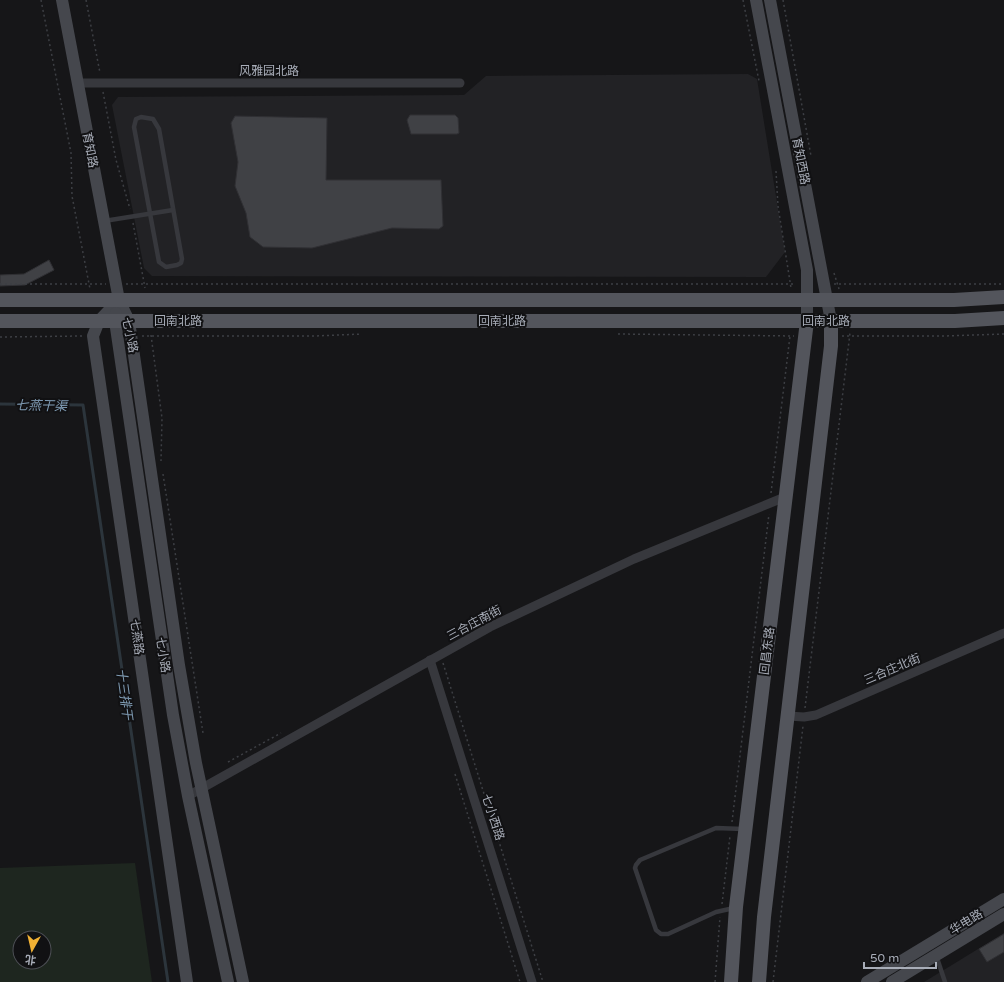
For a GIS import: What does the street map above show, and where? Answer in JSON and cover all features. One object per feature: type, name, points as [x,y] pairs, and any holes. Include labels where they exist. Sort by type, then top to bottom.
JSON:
[{"type":"main road","name":"回南北路","points":[[0,300],[954,300],[1004,297]]},
{"type":"main road","name":"回南北路","points":[[0,320],[955,321],[1004,318]]},
{"type":"main road","name":"回昌东路","points":[[731,982],[736,907],[807,321]]},
{"type":"main road","points":[[759,982],[764,917],[832,346],[831,321]]},
{"type":"street","name":"育知路","points":[[62,0],[119,300]]},
{"type":"street","name":"育知西路","points":[[756,0],[807,270],[807,321]]},
{"type":"street","name":"育知西路","points":[[770,0],[831,321]]},
{"type":"street","name":"风雅园北路","points":[[78,83],[460,83]]},
{"type":"street","name":"七燕路","points":[[119,300],[99,321],[93,336],[187,982]]},
{"type":"street","name":"七小路","points":[[119,300],[129,321],[179,665],[201,788],[243,982]]},
{"type":"street","name":"七小路","points":[[119,300],[114,321],[165,666],[188,796],[228,982]]},
{"type":"street","name":"三合庄南街","points":[[188,796],[490,627],[634,559],[785,497]]},
{"type":"street","name":"三合庄北街","points":[[788,716],[804,717],[816,715],[1004,633]]},
{"type":"street","name":"七小西路","points":[[430,660],[532,982]]},
{"type":"street","name":"华电路","points":[[867,982],[1004,899]]},
{"type":"street","name":"华电路","points":[[892,982],[1004,914]]},
{"type":"lane","points":[[141,117],[153,119],[159,126],[174,211],[182,259],[181,263],[177,266],[166,267],[160,263],[134,127],[136,119],[141,117]]},
{"type":"lane","points":[[104,222],[174,211]]},
{"type":"lane","points":[[736,907],[721,910],[668,934],[658,933],[635,868],[640,860],[716,828],[745,830]]},
{"type":"lane","points":[[936,955],[945,982]]},
{"type":"path","points":[[41,0],[70,152],[72,196],[87,273]]},
{"type":"path","points":[[86,0],[96,54]]},
{"type":"path","points":[[744,0],[760,84]]},
{"type":"path","points":[[784,0],[812,161]]},
{"type":"path","points":[[105,101],[116,160],[132,218],[142,272]]},
{"type":"path","points":[[776,165],[778,206],[788,264]]},
{"type":"path","points":[[0,284],[78,284]]},
{"type":"path","points":[[149,284],[774,284]]},
{"type":"path","points":[[849,284],[1004,284]]},
{"type":"path","points":[[155,336],[315,336],[364,334]]},
{"type":"path","points":[[618,334],[777,336]]},
{"type":"path","points":[[853,336],[1004,334]]},
{"type":"path","points":[[0,337],[77,336]]},
{"type":"path","points":[[152,349],[162,418],[161,460],[204,739]]},
{"type":"path","points":[[773,982],[849,351]]},
{"type":"path","points":[[715,982],[721,910],[788,353]]},
{"type":"path","points":[[446,671],[543,982]]},
{"type":"path","points":[[455,771],[520,982]]},
{"type":"shaded area","points":[[748,74],[757,79],[785,252],[766,277],[152,276],[144,268],[112,105],[118,97],[464,95],[486,76]]},
{"type":"shaded area","points":[[135,863],[152,982],[0,982],[0,868]]},
{"type":"shaded area","points":[[1004,933],[1004,982],[924,982],[952,965]]},
{"type":"building","points":[[410,115],[455,115],[458,118],[459,133],[411,134],[407,120]]},
{"type":"building","points":[[235,116],[327,118],[326,180],[441,180],[443,226],[439,229],[392,228],[312,248],[263,247],[250,237],[246,213],[235,186],[238,162],[231,123]]},
{"type":"building","points":[[49,260],[54,270],[25,285],[0,286],[0,275],[24,274]]},
{"type":"building","points":[[1004,934],[1004,952],[987,962],[979,949]]},
{"type":"waterway","name":"十三排干","points":[[0,404],[83,405],[168,982]]},
{"type":"water label","name":"七燕干渠","points":[[41,405]]}]
